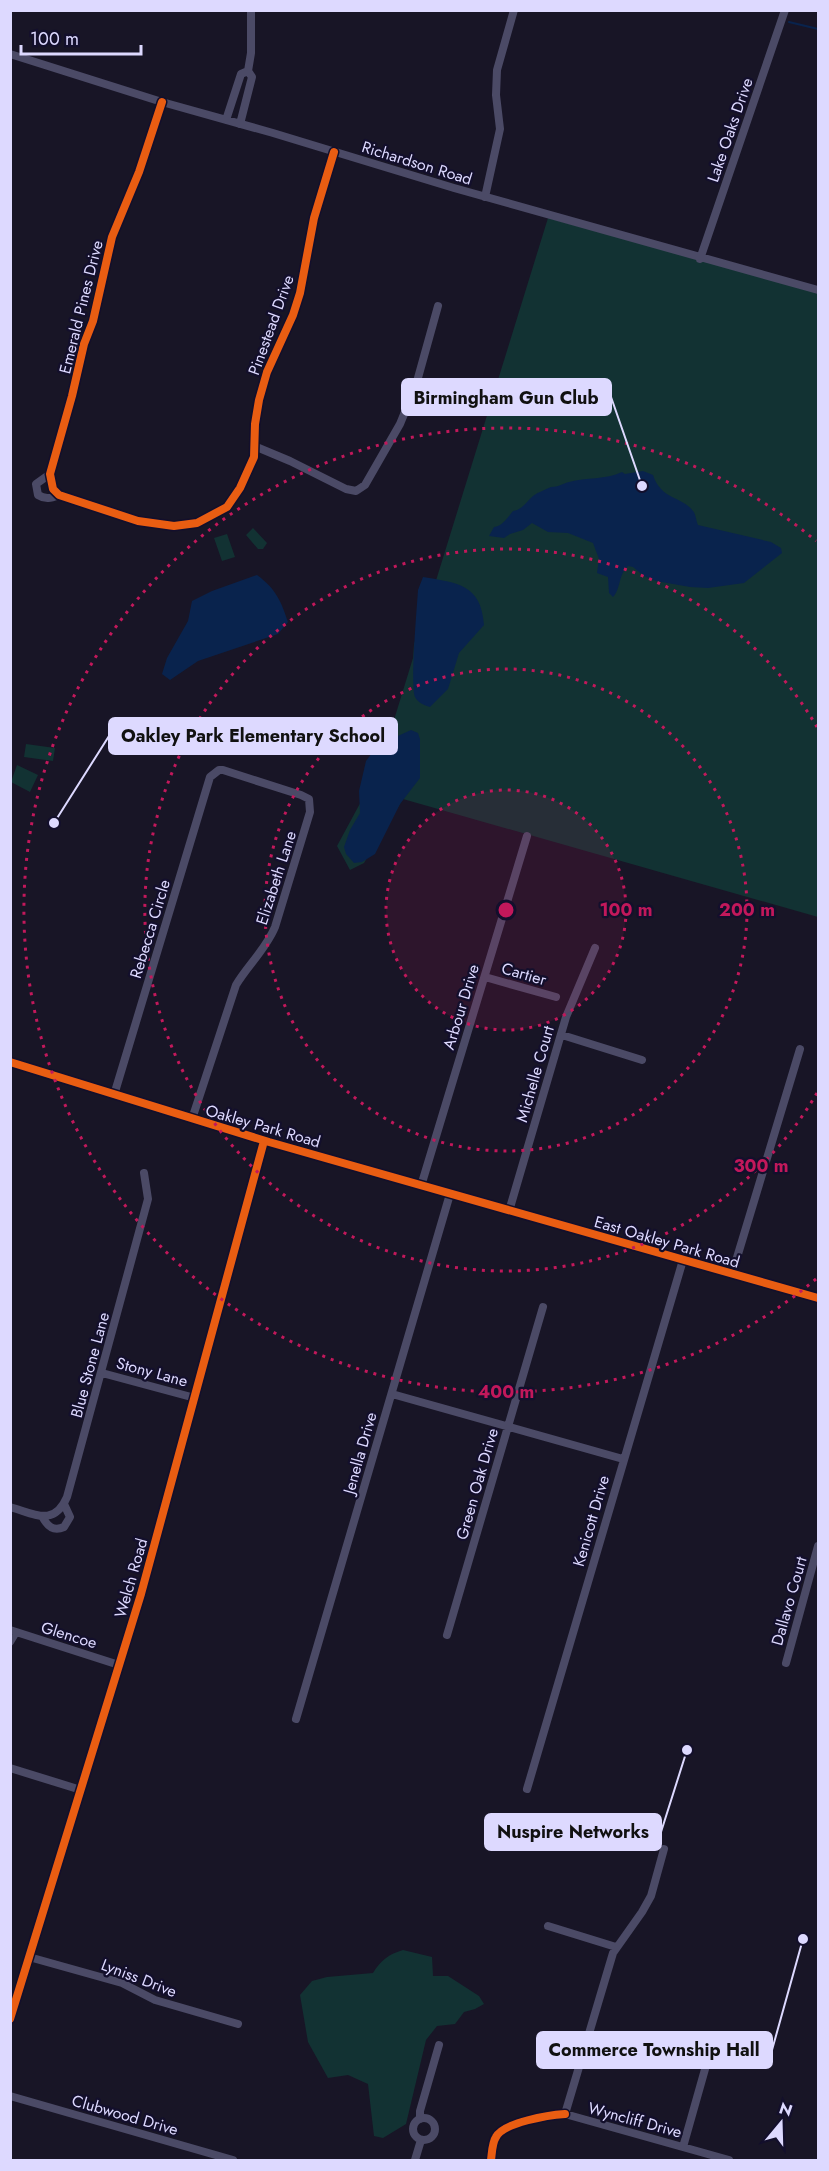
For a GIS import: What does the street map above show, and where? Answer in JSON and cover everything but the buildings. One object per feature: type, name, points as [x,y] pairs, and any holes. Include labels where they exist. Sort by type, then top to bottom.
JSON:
[{"type":"street","points":[[240,124],[252,77],[248,71],[252,32],[251,10]]},
{"type":"street","points":[[485,197],[500,129],[496,95],[497,70],[514,10]]},
{"type":"street","name":"Lake Oaks Drive","points":[[700,259],[785,10]]},
{"type":"street","name":"Richardson Road","points":[[10,54],[162,102],[485,197],[700,259],[819,290]]},
{"type":"street","points":[[226,120],[241,74],[248,71]]},
{"type":"street","name":"Emerald Pines Drive","points":[[50,474],[36,484],[38,495],[43,499],[49,499],[56,492],[50,474],[84,344],[93,321],[112,237],[139,172],[162,102]]},
{"type":"street","name":"Pinestead Drive","points":[[56,492],[150,523],[174,525],[197,523],[226,507],[247,475],[254,457],[255,424],[259,400],[267,372],[293,315],[300,293],[314,218],[334,152]]},
{"type":"street","points":[[254,446],[346,489],[356,491],[361,489],[370,478],[400,424],[416,385],[438,306]]},
{"type":"street","name":"Elizabeth Lane","points":[[192,1119],[236,985],[245,969],[270,941],[311,807],[309,799],[301,795],[223,770],[214,772]]},
{"type":"street","name":"Rebecca Circle","points":[[114,1095],[208,782],[214,772]]},
{"type":"street","name":"Arbour Drive","points":[[421,1186],[527,836]]},
{"type":"street","name":"Michelle Court","points":[[509,1211],[566,1017],[595,948]]},
{"type":"street","name":"Cartier","points":[[485,977],[556,997]]},
{"type":"street","points":[[562,1035],[642,1060]]},
{"type":"street","points":[[732,1274],[800,1049]]},
{"type":"street","name":"Oakley Park Road","points":[[10,1062],[264,1141],[509,1211]]},
{"type":"street","name":"Welch Road","points":[[10,2019],[120,1665],[264,1141]]},
{"type":"street","name":"Blue Stone Lane","points":[[42,1516],[47,1525],[52,1528],[64,1527],[70,1517],[64,1504],[102,1373],[148,1199],[144,1173]]},
{"type":"street","name":"Jenella Drive","points":[[296,1719],[450,1194]]},
{"type":"street","name":"East Oakley Park Road","points":[[509,1211],[819,1298]]},
{"type":"street","name":"Kenicott Drive","points":[[527,1789],[682,1260]]},
{"type":"street","name":"Green Oak Drive","points":[[447,1635],[543,1307]]},
{"type":"street","name":"Stony Lane","points":[[102,1373],[195,1398]]},
{"type":"street","points":[[392,1394],[623,1459]]},
{"type":"street","points":[[10,1507],[42,1516],[57,1513],[64,1504]]},
{"type":"street","name":"Dallavo Court","points":[[786,1663],[819,1546]]},
{"type":"street","points":[[10,1642],[13,1631]]},
{"type":"street","name":"Glencoe","points":[[13,1631],[120,1665]]},
{"type":"street","points":[[10,1768],[81,1790]]},
{"type":"street","name":"Wyncliff Drive","points":[[664,1849],[651,1896],[616,1947],[565,2114],[729,2160]]},
{"type":"street","points":[[548,1926],[616,1947]]},
{"type":"street","name":"Lyniss Drive","points":[[29,1957],[122,1983],[155,2000],[238,2024]]},
{"type":"street","points":[[420,2119],[420,2111],[439,2045]]},
{"type":"street","points":[[682,2147],[711,2048]]},
{"type":"street","name":"Clubwood Drive","points":[[10,2096],[233,2160]]},
{"type":"street","points":[[420,2119],[430,2120],[436,2129],[432,2138],[421,2140],[415,2136],[413,2130],[415,2123],[420,2119]]},
{"type":"street","points":[[415,2160],[421,2140]]},
{"type":"green space","points":[[548,218],[818,292],[818,917],[403,799],[364,863],[350,870],[337,846],[364,796],[386,746],[413,658],[414,644],[434,587]]},
{"type":"green space","points":[[253,528],[267,543],[263,549],[258,549],[246,535]]},
{"type":"green space","points":[[227,534],[235,557],[222,561],[214,538]]},
{"type":"green space","points":[[26,744],[55,748],[53,761],[24,757]]},
{"type":"green space","points":[[17,765],[38,775],[30,792],[11,782]]},
{"type":"green space","points":[[403,1950],[432,1957],[433,1976],[448,1976],[479,1996],[484,2004],[464,2012],[455,2024],[437,2026],[426,2040],[406,2124],[383,2138],[374,2136],[368,2084],[348,2075],[328,2078],[308,2042],[300,1995],[312,1981],[327,1977],[373,1973],[385,1958]]},
{"type":"water","points":[[643,471],[653,475],[666,493],[688,506],[694,512],[698,525],[771,542],[781,548],[782,553],[744,583],[708,588],[656,581],[628,566],[613,597],[609,593],[608,577],[597,573],[599,559],[593,543],[568,533],[548,532],[532,523],[523,530],[504,538],[489,536],[494,527],[503,523],[513,511],[551,487],[622,472],[625,474]]},
{"type":"water","points":[[257,575],[273,590],[288,622],[278,634],[198,661],[170,680],[162,674],[167,658],[188,621],[192,601],[212,591]]},
{"type":"water","points":[[423,577],[457,584],[473,593],[482,611],[484,625],[459,653],[448,689],[430,707],[418,701],[414,690],[413,663],[418,590]]},
{"type":"water","points":[[411,730],[418,733],[420,739],[420,778],[400,804],[375,854],[362,862],[354,863],[346,854],[344,847],[350,830],[360,813],[359,791],[366,761],[378,745]]},
{"type":"waterway","points":[[789,22],[818,29]]},
{"type":"cycle path","points":[[162,102],[139,172],[112,237],[93,321],[84,344],[50,474],[53,489],[59,495],[138,521],[174,526],[197,523],[227,507],[240,488],[254,457],[255,424],[259,400],[267,372],[293,315],[300,293],[314,218],[334,152]]},
{"type":"cycle path","points":[[10,1062],[269,1142],[818,1298]]},
{"type":"cycle path","points":[[10,2019],[141,1594],[264,1141]]},
{"type":"cycle path","points":[[491,2160],[496,2137],[508,2127],[528,2120],[565,2114]]},
{"type":"place","name":"Birmingham Gun Club","points":[[642,486]]},
{"type":"place","name":"Oakley Park Elementary School","points":[[54,823]]},
{"type":"place","name":"Nuspire Networks","points":[[687,1750]]},
{"type":"place","name":"Commerce Township Hall","points":[[803,1939]]}]
